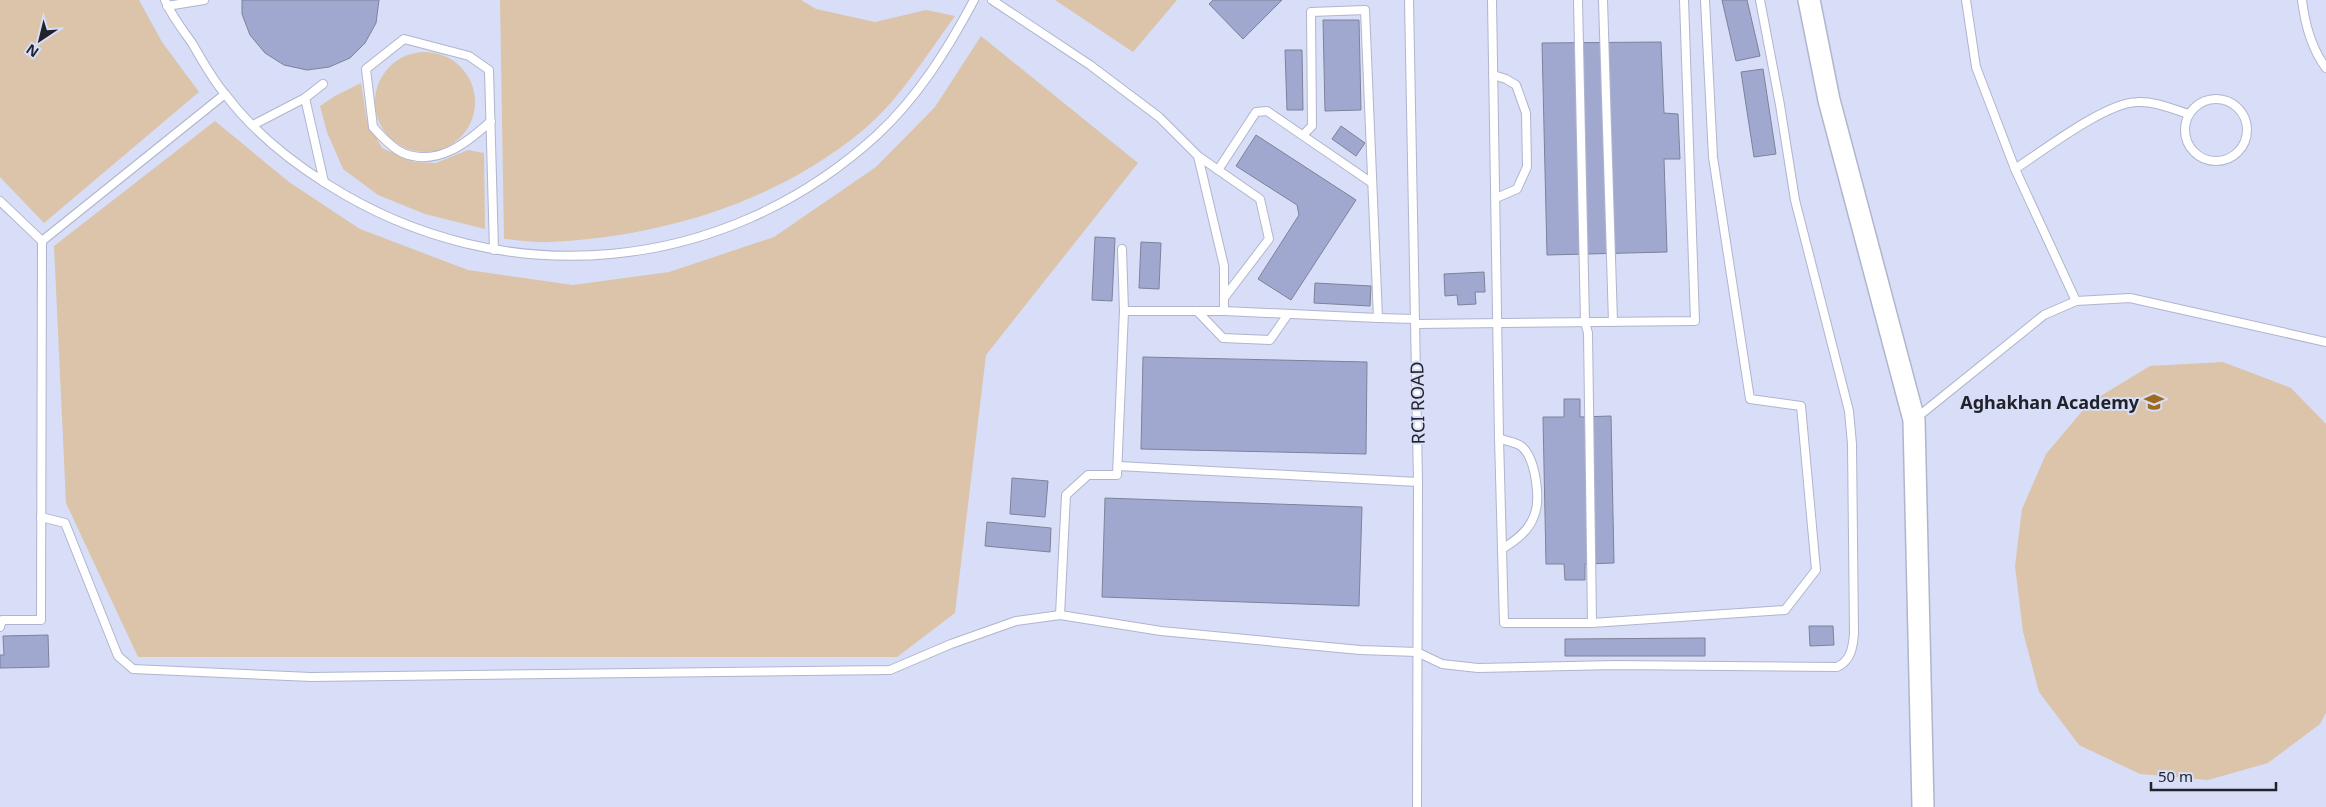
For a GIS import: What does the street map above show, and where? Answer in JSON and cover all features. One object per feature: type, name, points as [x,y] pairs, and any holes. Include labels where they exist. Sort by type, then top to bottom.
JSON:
[{"type":"street","points":[[1810,0],[1829,100],[1914,420],[1923,807]]},
{"type":"lane","points":[[204,0],[166,3],[225,94],[253,125],[307,171],[355,202],[406,226],[460,243],[494,250],[516,254],[572,257],[628,253],[684,242],[737,225],[788,201],[835,170],[878,134],[922,85],[949,47],[974,0]]},
{"type":"lane","points":[[992,0],[1090,65],[1151,111],[1198,156],[1260,199],[1269,239],[1224,298]]},
{"type":"lane","name":"RCI ROAD","points":[[1409,0],[1418,482],[1417,807]]},
{"type":"lane","points":[[1492,0],[1504,623],[1592,623],[1785,610],[1816,570],[1801,406],[1750,399],[1714,157],[1705,0]]},
{"type":"lane","points":[[1578,0],[1585,322],[1588,333],[1592,623]]},
{"type":"lane","points":[[1603,0],[1613,322]]},
{"type":"lane","points":[[1124,311],[1224,311],[1415,321],[1696,322],[1684,0]]},
{"type":"lane","points":[[41,517],[65,523],[118,656],[133,670],[311,677],[890,670],[951,644],[1016,621],[1060,615],[1160,631],[1360,650],[1418,652],[1442,664],[1478,668],[1690,665],[1837,667],[1844,664],[1849,657],[1853,647],[1854,627],[1853,463],[1849,411],[1795,200],[1780,105],[1760,0]]},
{"type":"lane","points":[[1966,0],[1976,67],[2015,169],[2076,301]]},
{"type":"lane","points":[[2302,0],[2305,24],[2326,68]]},
{"type":"lane","points":[[1303,135],[1312,126],[1311,12],[1365,10],[1378,318]]},
{"type":"lane","points":[[491,121],[468,142],[447,153],[425,157],[403,153],[373,128],[366,69],[404,39],[469,56],[489,70],[491,121],[494,250]]},
{"type":"lane","points":[[1493,75],[1506,79],[1516,85],[1526,113],[1527,167],[1516,189],[1496,198]]},
{"type":"lane","points":[[253,125],[305,98],[323,84]]},
{"type":"lane","points":[[42,241],[225,94]]},
{"type":"lane","points":[[305,98],[324,182]]},
{"type":"lane","points":[[2216,99],[2232,104],[2243,115],[2247,125],[2247,136],[2243,146],[2236,154],[2227,159],[2216,161],[2205,159],[2196,154],[2189,145],[2185,135],[2189,114],[2196,106],[2206,100],[2216,99]]},
{"type":"lane","points":[[2015,169],[2099,114],[2120,104],[2138,102],[2160,104],[2189,114]]},
{"type":"lane","points":[[1218,170],[1256,112],[1267,111],[1372,183]]},
{"type":"lane","points":[[1198,156],[1224,266],[1224,311]]},
{"type":"lane","points":[[0,201],[42,241],[41,620],[2,620],[0,627]]},
{"type":"lane","points":[[1060,615],[1066,495],[1088,475],[1117,475],[1124,311],[1122,249]]},
{"type":"lane","points":[[1914,420],[2044,315],[2076,301],[2130,298],[2326,342]]},
{"type":"lane","points":[[1198,311],[1223,338],[1270,340],[1288,314]]},
{"type":"lane","points":[[1499,438],[1521,446],[1531,463],[1536,477],[1537,498],[1535,516],[1527,528],[1517,539],[1502,549]]},
{"type":"lane","points":[[1118,466],[1418,482]]},
{"type":"shaded area","points":[[0,0],[139,0],[162,42],[199,92],[44,223],[0,177]]},
{"type":"shaded area","points":[[500,0],[801,0],[816,9],[875,22],[926,10],[955,16],[912,77],[875,119],[828,156],[792,178],[714,212],[674,224],[591,239],[538,242],[504,239]]},
{"type":"shaded area","points":[[1055,0],[1177,0],[1133,52]]},
{"type":"shaded area","points":[[981,36],[1138,163],[986,355],[955,613],[897,657],[138,657],[66,503],[54,246],[215,121],[289,182],[360,229],[468,270],[573,285],[669,272],[774,237],[876,167],[935,107]]},
{"type":"shaded area","points":[[425,52],[444,56],[461,66],[471,83],[475,102],[471,121],[461,138],[444,148],[425,152],[406,148],[389,138],[379,121],[375,102],[379,83],[389,66],[406,56]]},
{"type":"shaded area","points":[[361,83],[367,121],[382,148],[414,162],[436,163],[468,150],[484,153],[485,229],[425,214],[378,195],[343,169],[327,132],[320,106]]},
{"type":"shaded area","points":[[2223,362],[2291,388],[2326,424],[2326,713],[2320,724],[2268,763],[2208,780],[2140,774],[2079,745],[2039,692],[2023,632],[2015,566],[2022,509],[2046,454],[2089,403],[2150,366]]},
{"type":"building","points":[[242,0],[379,0],[376,23],[365,43],[350,58],[329,67],[307,70],[284,65],[265,53],[250,35],[242,14]]},
{"type":"building","points":[[1213,0],[1282,0],[1243,39],[1209,4]]},
{"type":"building","points":[[1722,0],[1747,0],[1760,56],[1736,61]]},
{"type":"building","points":[[1323,20],[1359,20],[1361,110],[1325,111]]},
{"type":"building","points":[[1661,42],[1664,113],[1678,114],[1680,159],[1664,159],[1667,252],[1547,255],[1542,43]]},
{"type":"building","points":[[1285,50],[1302,50],[1303,110],[1287,110]]},
{"type":"building","points":[[1763,69],[1776,154],[1754,157],[1741,72]]},
{"type":"building","points":[[1341,126],[1365,143],[1356,156],[1332,139]]},
{"type":"building","points":[[1256,135],[1356,200],[1291,300],[1258,279],[1299,215],[1297,205],[1236,166]]},
{"type":"building","points":[[1095,237],[1115,238],[1112,301],[1092,300]]},
{"type":"building","points":[[1141,242],[1161,243],[1159,289],[1139,288]]},
{"type":"building","points":[[1484,272],[1485,292],[1475,292],[1476,304],[1458,305],[1457,295],[1445,296],[1444,274]]},
{"type":"building","points":[[1315,283],[1371,286],[1370,306],[1314,303]]},
{"type":"building","points":[[1143,357],[1367,362],[1366,454],[1141,449]]},
{"type":"building","points":[[1564,399],[1580,399],[1580,417],[1611,416],[1614,563],[1585,564],[1585,580],[1565,580],[1564,564],[1546,564],[1543,417],[1564,417]]},
{"type":"building","points":[[1012,478],[1048,481],[1045,517],[1010,514]]},
{"type":"building","points":[[1105,498],[1362,507],[1359,606],[1102,597]]},
{"type":"building","points":[[987,522],[1051,528],[1050,552],[985,546]]},
{"type":"building","points":[[1809,626],[1833,626],[1834,645],[1810,646]]},
{"type":"building","points":[[48,635],[49,667],[0,668],[0,655],[4,655],[3,636]]},
{"type":"building","points":[[1705,638],[1705,656],[1565,656],[1565,639]]},
{"type":"place","name":"Aghakhan Academy","points":[[2154,402]]}]
